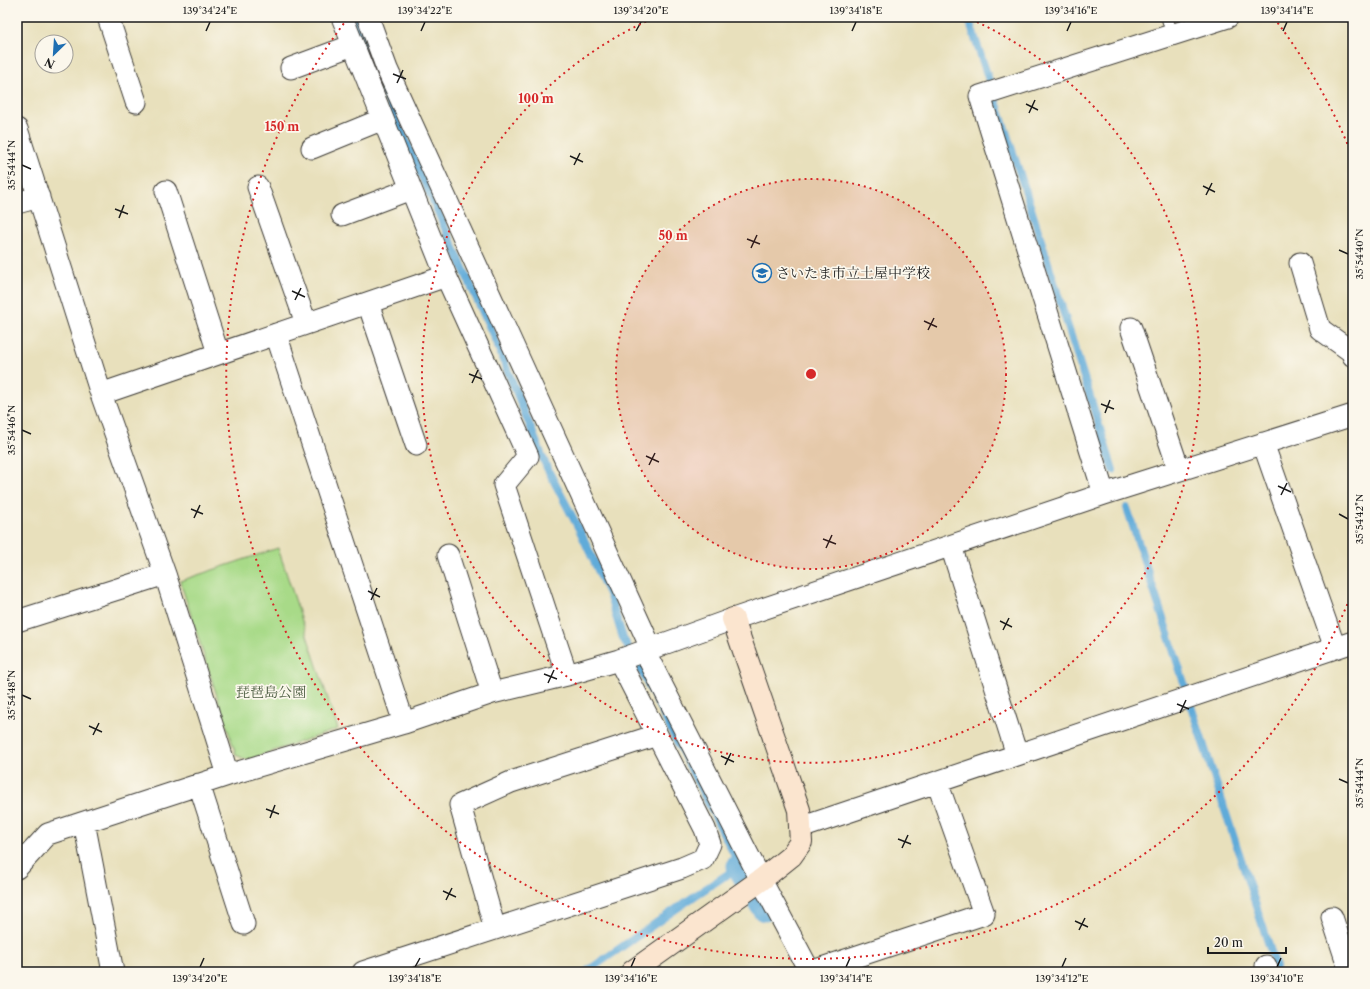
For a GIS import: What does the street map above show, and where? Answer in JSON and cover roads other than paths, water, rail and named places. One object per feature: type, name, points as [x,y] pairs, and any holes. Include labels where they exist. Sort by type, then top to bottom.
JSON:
[{"type":"street","points":[[108,17],[136,102]]},
{"type":"street","points":[[342,17],[446,276],[528,456],[504,484],[567,675]]},
{"type":"street","points":[[368,17],[387,69],[645,650],[761,880],[810,972],[984,914],[937,782]]},
{"type":"street","points":[[1104,494],[980,96],[1170,26],[1228,17]]},
{"type":"street","points":[[291,68],[353,45]]},
{"type":"street","points":[[312,148],[383,119]]},
{"type":"street","points":[[17,129],[101,394],[165,574],[228,775]]},
{"type":"street","points":[[258,187],[306,323]]},
{"type":"street","points":[[342,215],[411,190]]},
{"type":"street","points":[[166,191],[218,353]]},
{"type":"street","points":[[17,203],[39,197]]},
{"type":"street","points":[[1300,263],[1320,329],[1352,352],[1353,356]]},
{"type":"street","points":[[101,394],[446,276]]},
{"type":"street","points":[[368,303],[416,445]]},
{"type":"street","points":[[1131,328],[1179,470]]},
{"type":"street","points":[[276,334],[404,722]]},
{"type":"street","points":[[17,868],[48,834],[199,784],[404,722],[492,693],[567,675],[620,659],[733,619],[1104,494],[1353,415]]},
{"type":"street","points":[[800,828],[1344,645],[1263,444]]},
{"type":"street","points":[[951,546],[1017,755]]},
{"type":"street","points":[[448,555],[492,693]]},
{"type":"street","points":[[17,621],[165,574]]},
{"type":"street","points":[[632,972],[761,880],[791,856],[801,842],[799,810],[733,619]]},
{"type":"street","points":[[364,972],[682,868],[703,859],[710,844],[706,829],[657,735],[620,659]]},
{"type":"street","points":[[495,929],[460,805],[511,782],[657,735]]},
{"type":"street","points":[[199,784],[244,924]]},
{"type":"street","points":[[84,822],[113,972]]},
{"type":"street","points":[[1332,917],[1350,972]]},
{"type":"waterway","points":[[355,17],[375,72],[494,337],[547,468],[580,531],[609,594],[623,638],[643,674],[740,866],[586,972]]},
{"type":"waterway","points":[[968,17],[1023,183],[1113,470]]},
{"type":"waterway","points":[[1127,508],[1186,689]]},
{"type":"waterway","points":[[1191,706],[1276,967]]},
{"type":"waterway","points":[[740,866],[765,908]]},
{"type":"place","name":"さいたま市立土屋中学校","points":[[762,273]]},
{"type":"park label","name":"琵琶島公園","points":[[271,692]]}]
